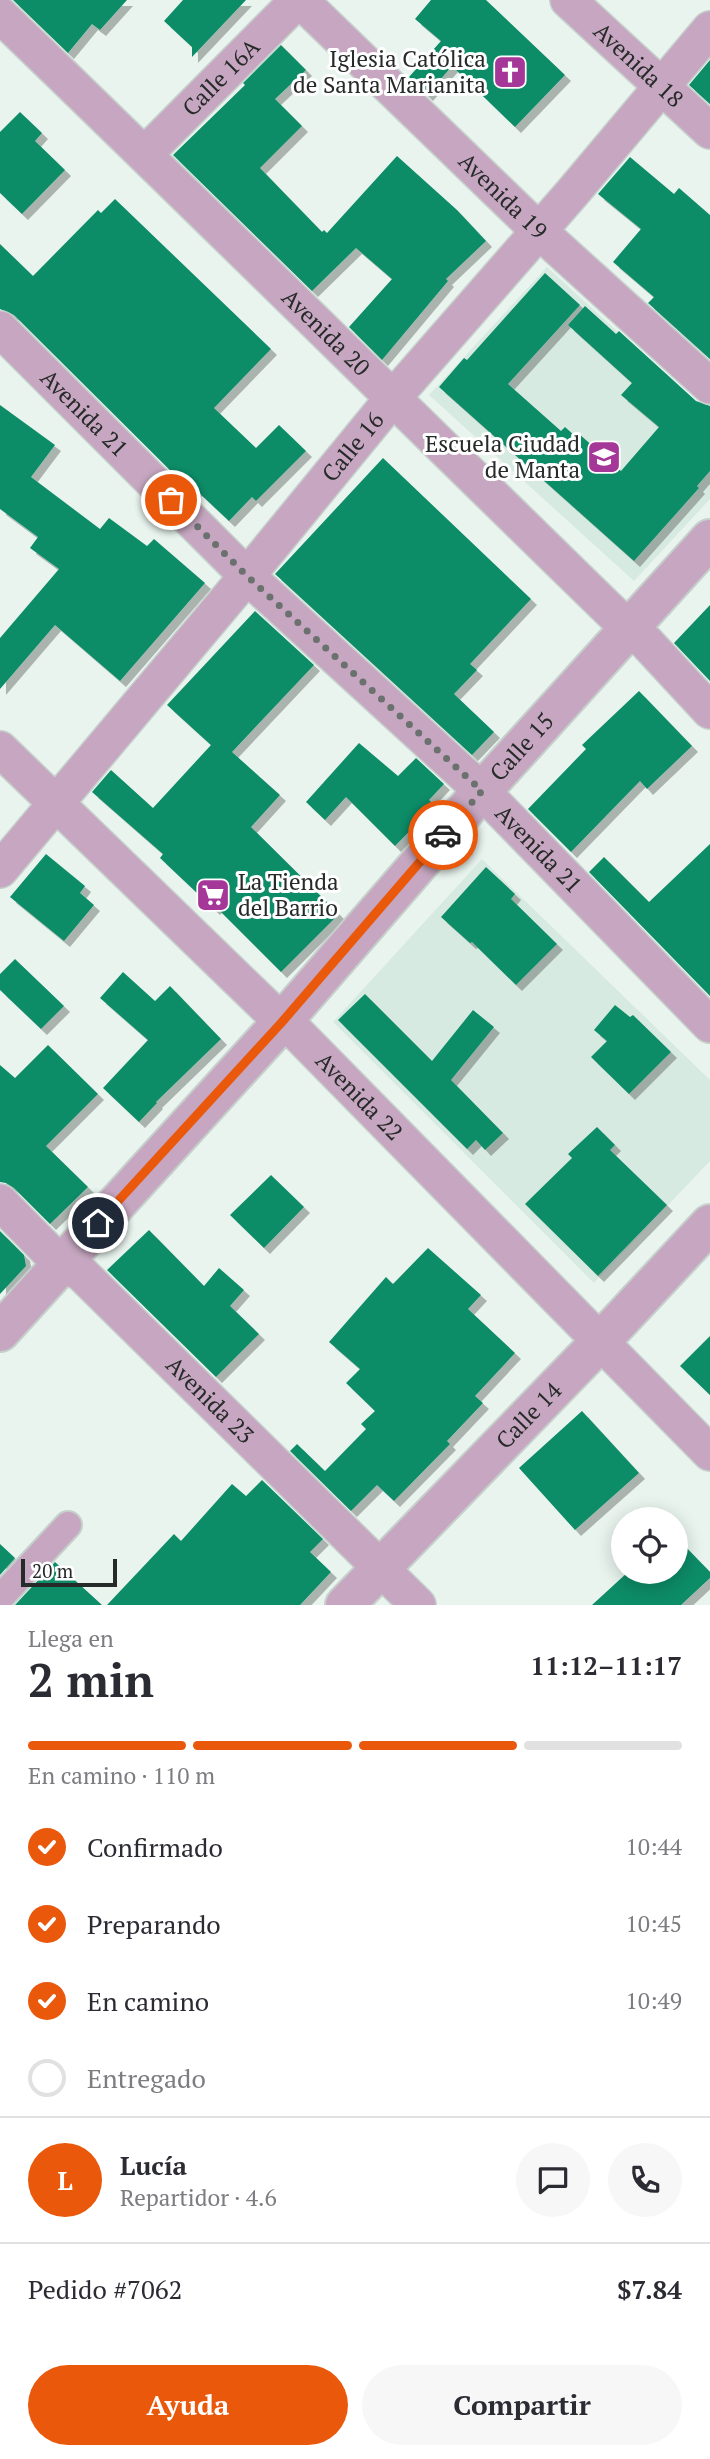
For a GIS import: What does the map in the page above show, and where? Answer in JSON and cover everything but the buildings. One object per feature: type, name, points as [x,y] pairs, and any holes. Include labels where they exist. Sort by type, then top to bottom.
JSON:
[{"type":"street","name":"Calle 16A","points":[[145,155],[299,0]]},
{"type":"street","name":"Avenida 19","points":[[299,0],[539,231],[710,386]]},
{"type":"street","name":"Avenida 18","points":[[568,0],[710,131]]},
{"type":"street","name":"Avenida 20","points":[[0,15],[392,399],[629,629],[646,642],[710,711]]},
{"type":"street","name":"Calle 16","points":[[0,870],[392,399],[710,29]]},
{"type":"street","name":"Avenida 21","points":[[0,329],[247,576],[482,791],[710,1025]]},
{"type":"street","name":"Calle 15","points":[[0,1332],[282,1022],[482,791],[710,539]]},
{"type":"street","name":"Avenida 22","points":[[0,749],[282,1022],[297,1033],[710,1453]]},
{"type":"street","name":"Avenida 23","points":[[0,1202],[61,1264],[81,1273],[418,1605]]},
{"type":"street","name":"Calle 14","points":[[345,1605],[600,1342],[710,1224]]},
{"type":"street","points":[[0,1598],[68,1525]]},
{"type":"shaded area","name":"Escuela Ciudad de Manta","points":[[547,267],[710,416],[710,499],[634,581],[429,395]]},
{"type":"shaded area","points":[[482,859],[710,1080],[710,1161],[594,1283],[333,1022]]},
{"type":"way so far","points":[[171,500],[247,576],[482,791],[443,835]]},
{"type":"place","name":"Iglesia Católica de Santa Marianita","points":[[510,72]]},
{"type":"place","name":"Escuela Ciudad de Manta","points":[[604,457]]},
{"type":"place","name":"La Tienda del Barrio","points":[[213,895]]},
{"type":"route","points":[[98,1223],[282,1022],[443,835]]}]
